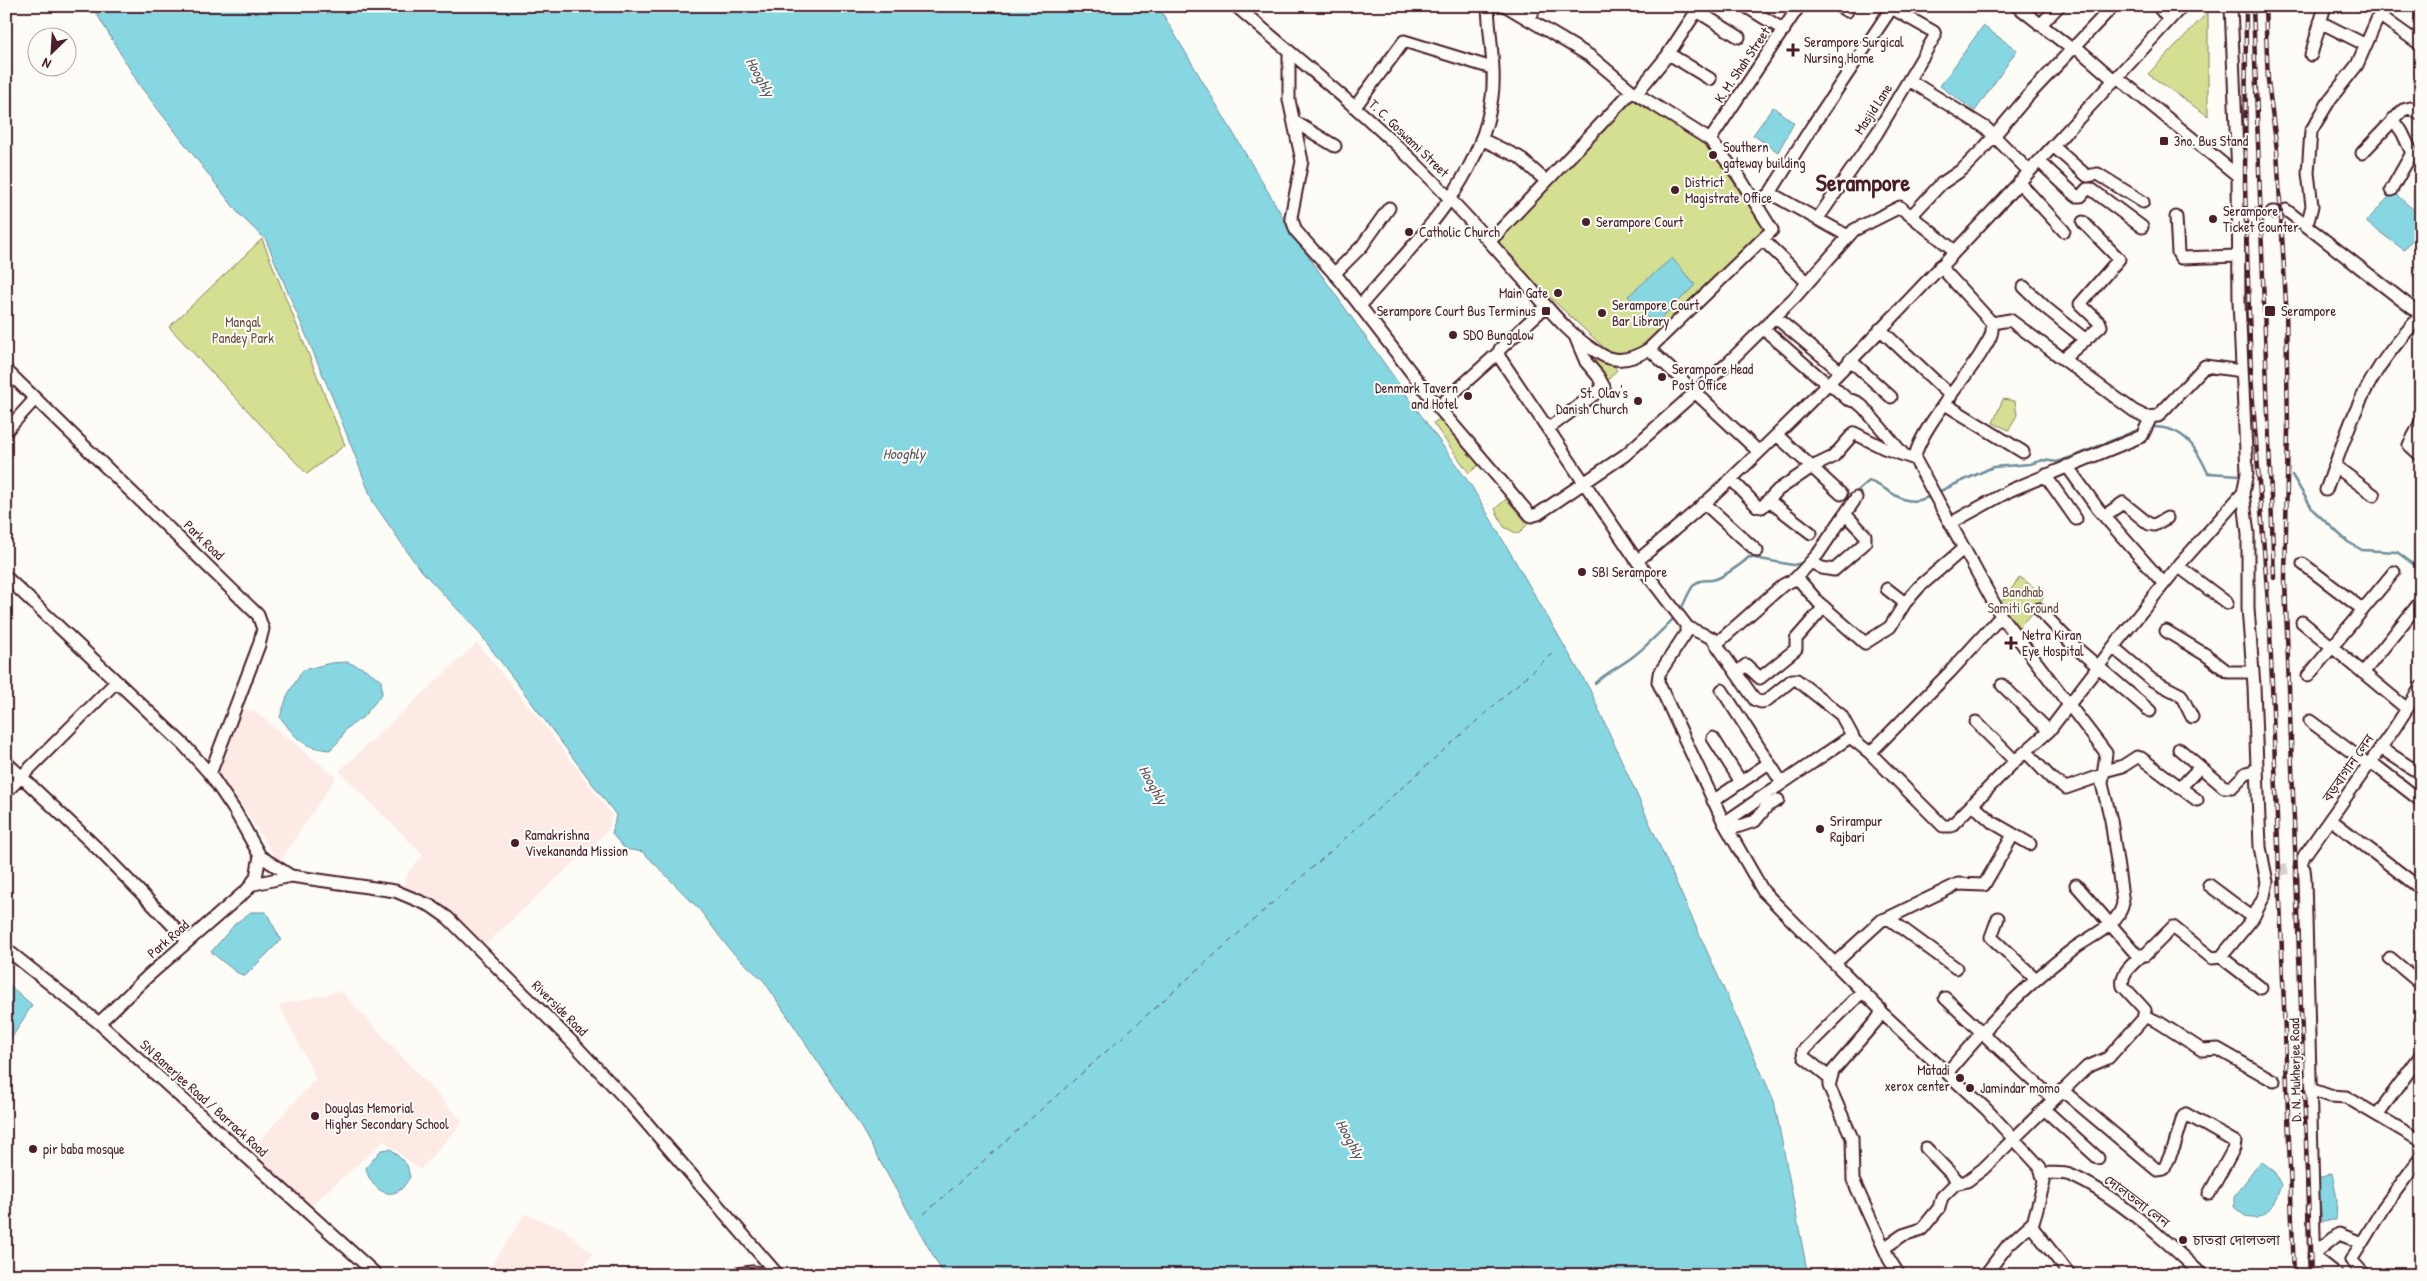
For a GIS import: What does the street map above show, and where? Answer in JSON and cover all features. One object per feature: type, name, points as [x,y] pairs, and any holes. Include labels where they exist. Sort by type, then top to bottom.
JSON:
[{"type":"street","name":"T. C. Goswami Street","points":[[1236,6],[1354,107],[1413,161],[1490,241],[1546,307],[1575,336]]},
{"type":"street","points":[[1360,306],[1450,200],[1480,139],[1489,117],[1493,95],[1488,6]]},
{"type":"street","points":[[1506,6],[1590,56],[1634,92],[1710,140],[1758,203],[1772,229],[1763,240],[1649,350],[1630,358],[1612,359],[1599,353],[1575,336]]},
{"type":"street","points":[[1530,19],[1535,6]]},
{"type":"street","points":[[1745,6],[1784,30]]},
{"type":"street","name":"K. M. Shah Street","points":[[1710,140],[1752,74],[1799,6]]},
{"type":"street","points":[[2016,6],[2115,78],[2238,176]]},
{"type":"street","points":[[2040,24],[2059,6]]},
{"type":"street","points":[[1912,216],[1941,184],[1963,169],[1994,137],[2027,96],[2075,48],[2113,6]]},
{"type":"street","points":[[2158,6],[2169,20]]},
{"type":"street","points":[[1637,561],[1731,479],[1828,383],[1956,251],[2182,6]]},
{"type":"street","points":[[2221,957],[2252,918],[2264,896],[2272,872],[2260,847],[2253,672],[2248,608],[2248,534],[2243,493],[2246,473],[2238,256],[2246,217],[2238,176],[2231,6]]},
{"type":"street","points":[[2311,55],[2325,6]]},
{"type":"street","points":[[1758,203],[1770,193],[1891,7]]},
{"type":"street","name":"Masjid Lane","points":[[1818,218],[1877,133],[1935,34],[1891,7]]},
{"type":"street","points":[[1490,241],[1634,92],[1668,54],[1699,9],[1739,37]]},
{"type":"street","points":[[2307,225],[2312,206],[2308,173],[2311,131],[2331,98],[2357,65],[2381,11],[2420,44]]},
{"type":"street","points":[[2320,22],[2366,45]]},
{"type":"street","points":[[1354,107],[1404,41],[1492,68]]},
{"type":"street","points":[[1289,52],[1289,100],[1302,160],[1292,209],[1292,223],[1304,241],[1360,306],[1438,406],[1528,514],[1533,516],[1625,455],[1764,329],[1859,226],[1877,220],[1900,207],[1956,251]]},
{"type":"street","points":[[1668,54],[1710,79]]},
{"type":"street","points":[[1909,80],[1979,123],[2029,171]]},
{"type":"street","points":[[2362,153],[2393,119],[2406,108],[2414,110],[2421,115]]},
{"type":"street","points":[[2391,190],[2412,153],[2402,132],[2393,119]]},
{"type":"street","points":[[1295,122],[1335,146]]},
{"type":"street","points":[[1480,139],[1513,153],[1546,181]]},
{"type":"street","points":[[2053,146],[2087,176],[2098,174],[2143,202]]},
{"type":"street","points":[[2039,161],[2075,195],[2080,197],[2087,189],[2091,189],[2142,227]]},
{"type":"street","points":[[2019,182],[2064,231]]},
{"type":"street","points":[[1770,193],[1848,236]]},
{"type":"street","points":[[1334,274],[1362,246],[1389,208]]},
{"type":"street","points":[[2280,211],[2307,225],[2419,310],[2377,370],[2356,412],[2326,490]]},
{"type":"street","points":[[2176,217],[2178,253],[2180,258],[2238,256]]},
{"type":"street","points":[[2064,359],[2101,325],[2080,304],[2119,259],[2083,222]]},
{"type":"street","points":[[1763,240],[1808,282]]},
{"type":"street","points":[[1910,457],[1990,338],[1992,323],[1940,266]]},
{"type":"street","points":[[2024,287],[2046,308],[2086,340]]},
{"type":"street","points":[[1438,406],[1546,307]]},
{"type":"street","points":[[1775,317],[1840,370]]},
{"type":"street","points":[[1992,323],[2010,320],[2134,411],[2151,417],[2160,414],[2205,366],[2242,371]]},
{"type":"street","points":[[1764,329],[1846,398],[1857,402],[1863,407],[1910,457],[1936,493],[2001,616],[2105,752],[2102,784],[2112,825],[2123,903],[2120,913],[2111,923],[2077,946],[2036,978],[1981,1032],[1947,1074]]},
{"type":"street","points":[[1880,329],[1948,400],[2023,452]]},
{"type":"street","points":[[1548,428],[1604,387],[1598,376],[1586,362],[1575,336]]},
{"type":"street","points":[[1649,350],[1759,452]]},
{"type":"street","points":[[1498,353],[1637,561],[1687,627],[1707,635],[1716,644],[1755,700],[1762,702],[1792,680],[1797,680],[1841,715],[1853,737],[1946,827],[1951,826],[2015,761],[2049,731],[2178,566],[2243,493]]},
{"type":"street","points":[[1850,360],[1891,397]]},
{"type":"street","name":"Park Road","points":[[6,370],[204,560],[262,622],[263,629],[259,645],[210,774]]},
{"type":"street","points":[[6,431],[35,399]]},
{"type":"street","points":[[1951,523],[2011,490],[2142,436],[2151,417]]},
{"type":"street","points":[[2421,422],[2409,446],[2421,456]]},
{"type":"street","points":[[1731,479],[1758,507],[1762,507],[1778,490],[1812,467],[1832,457],[1854,433],[1884,448],[1910,457]]},
{"type":"street","points":[[1777,434],[1840,494]]},
{"type":"street","points":[[2067,466],[2078,484],[2104,516],[2164,584]]},
{"type":"street","points":[[2335,466],[2374,495]]},
{"type":"street","points":[[2046,475],[2076,519]]},
{"type":"street","points":[[1716,644],[1783,585],[1795,579],[1811,562],[1856,498]]},
{"type":"street","points":[[1768,500],[1811,533]]},
{"type":"street","points":[[1704,503],[1757,551]]},
{"type":"street","points":[[2104,516],[2123,503],[2149,524],[2154,525],[2167,518]]},
{"type":"street","points":[[1811,562],[1822,568],[1834,570],[1865,542],[1865,535],[1845,514]]},
{"type":"street","points":[[1795,579],[1800,581],[1824,607],[1865,643],[1890,627],[1905,603],[1919,587],[1964,548]]},
{"type":"street","points":[[2303,564],[2362,609]]},
{"type":"street","points":[[2178,566],[2228,603]]},
{"type":"street","points":[[2308,676],[2394,572]]},
{"type":"street","points":[[6,576],[194,756],[210,774],[235,811],[260,856],[259,870],[254,884]]},
{"type":"street","points":[[1887,589],[1905,603]]},
{"type":"street","points":[[2363,673],[2421,601]]},
{"type":"street","points":[[1736,673],[1746,665],[1760,678],[1796,649],[1796,639],[1824,607]]},
{"type":"street","points":[[2038,609],[2074,646],[2150,711]]},
{"type":"street","points":[[1870,753],[1950,672],[2001,616]]},
{"type":"street","points":[[2302,622],[2407,709]]},
{"type":"street","points":[[1687,627],[1686,633],[1659,674],[1658,682],[1726,827],[1763,891],[1863,991],[1880,1012],[2014,1139],[2036,1162],[2043,1173],[2044,1182],[2032,1222],[2008,1245],[1985,1275]]},
{"type":"street","points":[[2166,631],[2206,655],[2228,672],[2253,672]]},
{"type":"street","points":[[2113,647],[2152,680],[2181,696],[2192,716]]},
{"type":"street","points":[[6,792],[116,682]]},
{"type":"street","points":[[2002,685],[2049,731]]},
{"type":"street","name":"বড়বাগান লেন","points":[[2299,867],[2304,856],[2381,748],[2421,687]]},
{"type":"street","points":[[1722,690],[1782,783]]},
{"type":"street","points":[[2310,721],[2421,801]]},
{"type":"street","points":[[1976,722],[2015,761]]},
{"type":"street","points":[[1726,827],[1782,783],[1844,739],[1853,737]]},
{"type":"street","points":[[1713,738],[1741,782]]},
{"type":"street","points":[[2381,748],[2413,769],[2421,766]]},
{"type":"street","points":[[194,756],[206,757],[218,749]]},
{"type":"street","points":[[2179,749],[2200,768],[2227,788],[2232,787],[2246,773],[2257,770]]},
{"type":"street","points":[[2026,752],[2052,779],[2066,788],[2123,766],[2139,757],[2197,800]]},
{"type":"street","points":[[6,762],[105,856],[188,941]]},
{"type":"street","points":[[1714,800],[1769,763]]},
{"type":"street","points":[[2180,788],[2200,768]]},
{"type":"street","points":[[1726,827],[1755,821],[1767,806],[1778,800]]},
{"type":"street","points":[[1972,804],[1992,822],[2030,844]]},
{"type":"street","points":[[2330,819],[2421,889]]},
{"type":"street","points":[[1835,963],[1882,920],[1958,884],[1984,885],[2013,835]]},
{"type":"street","name":"Riverside Road","points":[[260,856],[291,876],[395,891],[431,906],[448,918],[563,1032],[632,1106],[778,1275]]},
{"type":"street","name":"D. N. Mukherjee Road","points":[[2299,867],[2304,869],[2315,1275]]},
{"type":"street","points":[[254,884],[291,876]]},
{"type":"street","name":"Park Road","points":[[99,1023],[188,941],[254,884]]},
{"type":"street","points":[[2076,885],[2111,923],[2120,936],[2141,956]]},
{"type":"street","points":[[2209,885],[2252,918]]},
{"type":"street","points":[[1888,918],[1956,968]]},
{"type":"street","points":[[1998,918],[1991,937],[2036,978]]},
{"type":"street","points":[[1884,1248],[1903,1235],[1922,1229],[1939,1208],[1944,1195],[1959,1182],[1967,1181],[1980,1172],[2087,1067],[2108,1058],[2145,1016],[2145,1010],[2123,986],[2122,981],[2126,971],[2141,956],[2145,955],[2168,929],[2173,927],[2212,958],[2221,957],[2261,988]]},
{"type":"street","name":"SN Banerjee Road / Barrack Road","points":[[6,949],[99,1023],[377,1275]]},
{"type":"street","points":[[2390,958],[2421,984]]},
{"type":"street","points":[[1830,1078],[1804,1057],[1803,1051],[1863,991]]},
{"type":"street","points":[[1945,998],[1981,1032],[2058,1095],[2157,1170],[2164,1169],[2183,1117],[2186,1114],[2235,1142],[2234,1148],[2209,1194]]},
{"type":"street","points":[[1880,1012],[1876,1022],[1834,1071],[1830,1078],[1830,1090],[1852,1138],[1853,1180],[1884,1248],[1899,1275]]},
{"type":"street","points":[[2145,1016],[2160,1023],[2202,1050],[2218,1049],[2274,1081]]},
{"type":"street","points":[[2377,1116],[2421,1055]]},
{"type":"street","points":[[2310,1089],[2330,1096],[2346,1097],[2421,1141]]},
{"type":"street","points":[[2044,1108],[2098,1158]]},
{"type":"street","points":[[1926,1148],[1959,1182]]},
{"type":"street","points":[[2362,1243],[2339,1234],[2314,1255],[2338,1275],[2362,1243],[2383,1208],[2421,1157]]},
{"type":"street","name":"দোলতলা লেন","points":[[2043,1173],[2068,1174],[2097,1189],[2180,1253],[2202,1275]]},
{"type":"street","points":[[2032,1222],[2038,1236],[2070,1275]]},
{"type":"street","points":[[2351,1259],[2352,1263],[2365,1275]]},
{"type":"street","points":[[730,1275],[752,1272],[778,1275]]},
{"type":"shaded area","points":[[477,643],[547,729],[612,815],[608,831],[485,945],[434,899],[402,888],[409,871],[423,855],[339,771]]},
{"type":"shaded area","points":[[238,708],[254,711],[336,777],[279,863],[242,806],[212,769]]},
{"type":"shaded area","points":[[341,991],[463,1122],[420,1170],[384,1141],[308,1208],[248,1153],[316,1078],[279,1005]]},
{"type":"shaded area","points":[[525,1214],[562,1228],[593,1254],[586,1264],[596,1275],[485,1275]]},
{"type":"green space","points":[[2208,12],[2208,116],[2148,74]]},
{"type":"green space","points":[[1631,97],[1709,147],[1767,231],[1644,358],[1611,354],[1494,246]]},
{"type":"green space","name":"Mangal Pandey Park","points":[[262,239],[345,445],[307,474],[169,327]]},
{"type":"green space","points":[[1598,358],[1617,370],[1608,380],[1603,379],[1594,361]]},
{"type":"green space","points":[[2003,399],[2015,401],[2017,415],[2009,430],[1993,423]]},
{"type":"green space","points":[[1443,417],[1480,464],[1469,473],[1433,423]]},
{"type":"green space","points":[[1506,499],[1528,524],[1518,534],[1504,527],[1495,509]]},
{"type":"green space","name":"Bandhab Samiti Ground","points":[[2020,577],[2044,595],[2036,610],[2013,632],[2000,604]]},
{"type":"water","name":"Hooghly","points":[[92,6],[1158,6],[1296,239],[1472,487],[1590,690],[1774,1101],[1808,1275],[944,1275],[855,1117],[764,981],[730,950],[699,909],[643,852],[625,849],[612,834],[616,815],[477,630],[418,567],[373,502],[333,399],[266,240],[239,214],[140,86]]},
{"type":"water","points":[[1983,26],[2017,50],[1975,111],[1940,86]]},
{"type":"water","points":[[1773,107],[1794,123],[1778,152],[1753,135]]},
{"type":"water","points":[[2393,192],[2421,216],[2421,229],[2404,250],[2366,222]]},
{"type":"water","points":[[1672,258],[1695,285],[1654,325],[1628,296]]},
{"type":"water","points":[[347,662],[365,669],[381,680],[382,694],[363,717],[346,729],[339,741],[330,750],[313,747],[300,741],[280,717],[288,694],[303,670],[331,663]]},
{"type":"water","points":[[251,912],[266,912],[281,940],[245,976],[236,972],[211,952],[235,924]]},
{"type":"water","points":[[6,982],[32,1005],[6,1047]]},
{"type":"water","points":[[391,1149],[407,1165],[410,1177],[400,1190],[388,1193],[383,1192],[373,1184],[366,1168],[381,1150]]},
{"type":"water","points":[[2261,1161],[2274,1171],[2281,1185],[2277,1197],[2265,1214],[2254,1218],[2247,1217],[2234,1207],[2234,1197]]},
{"type":"water","points":[[2332,1173],[2337,1199],[2336,1220],[2322,1221],[2318,1179]]},
{"type":"waterway","points":[[2150,427],[2171,430],[2186,439],[2193,446],[2208,473],[2240,475]]},
{"type":"waterway","points":[[1938,492],[1993,467],[2030,464],[2043,460],[2057,462],[2142,428]]},
{"type":"waterway","points":[[2292,475],[2313,510],[2348,542],[2362,550],[2397,552],[2421,570]]},
{"type":"waterway","points":[[1853,495],[1869,481],[1905,500],[1921,500],[1931,496]]},
{"type":"waterway","points":[[1682,607],[1696,583],[1721,577],[1749,557],[1793,565],[1803,563]]},
{"type":"waterway","points":[[1595,683],[1637,653],[1675,617]]},
{"type":"ferry route","points":[[924,1214],[1555,651]]},
{"type":"tunnel","points":[[2277,871],[2298,866]]},
{"type":"railway","points":[[2246,6],[2245,185],[2251,375],[2270,630],[2294,1275]]},
{"type":"railway","points":[[2253,6],[2274,578]]},
{"type":"railway","points":[[2265,6],[2268,81],[2277,150],[2286,303],[2288,429],[2285,580],[2311,1275]]},
{"type":"place","name":"Serampore Surgical Nursing Home","points":[[1793,50]]},
{"type":"place","name":"3no. Bus Stand","points":[[2164,141]]},
{"type":"place","name":"Southern gateway building","points":[[1713,155]]},
{"type":"place","name":"District Magistrate Office","points":[[1675,190]]},
{"type":"place","name":"Serampore Ticket Counter","points":[[2213,219]]},
{"type":"place","name":"Serampore Court","points":[[1586,222]]},
{"type":"place","name":"Catholic Church","points":[[1409,232]]},
{"type":"place","name":"Main Gate","points":[[1558,293]]},
{"type":"place","name":"Serampore Court Bus Terminus","points":[[1546,311]]},
{"type":"place","name":"Serampore","points":[[2270,311]]},
{"type":"place","name":"Serampore Court Bar Library","points":[[1602,313]]},
{"type":"place","name":"SDO Bungalow","points":[[1453,335]]},
{"type":"place","name":"Serampore Head Post Office","points":[[1662,377]]},
{"type":"place","name":"Denmark Tavern and Hotel","points":[[1468,396]]},
{"type":"place","name":"St. Olav's Danish Church","points":[[1638,401]]},
{"type":"place","name":"SBI Serampore","points":[[1582,572]]},
{"type":"place","name":"Netra Kiran Eye Hospital","points":[[2011,643]]},
{"type":"place","name":"Srirampur Rajbari","points":[[1820,829]]},
{"type":"place","name":"Ramakrishna Vivekananda Mission","points":[[515,843]]},
{"type":"place","name":"Matadi xerox center","points":[[1960,1078]]},
{"type":"place","name":"Jamindar momo","points":[[1970,1088]]},
{"type":"place","name":"Douglas Memorial Higher Secondary School","points":[[315,1116]]},
{"type":"place","name":"pir baba mosque","points":[[33,1149]]},
{"type":"place","name":"চাতরা দোলতলা","points":[[2183,1240]]},
{"type":"district","name":"Serampore","points":[[1863,183]]}]
